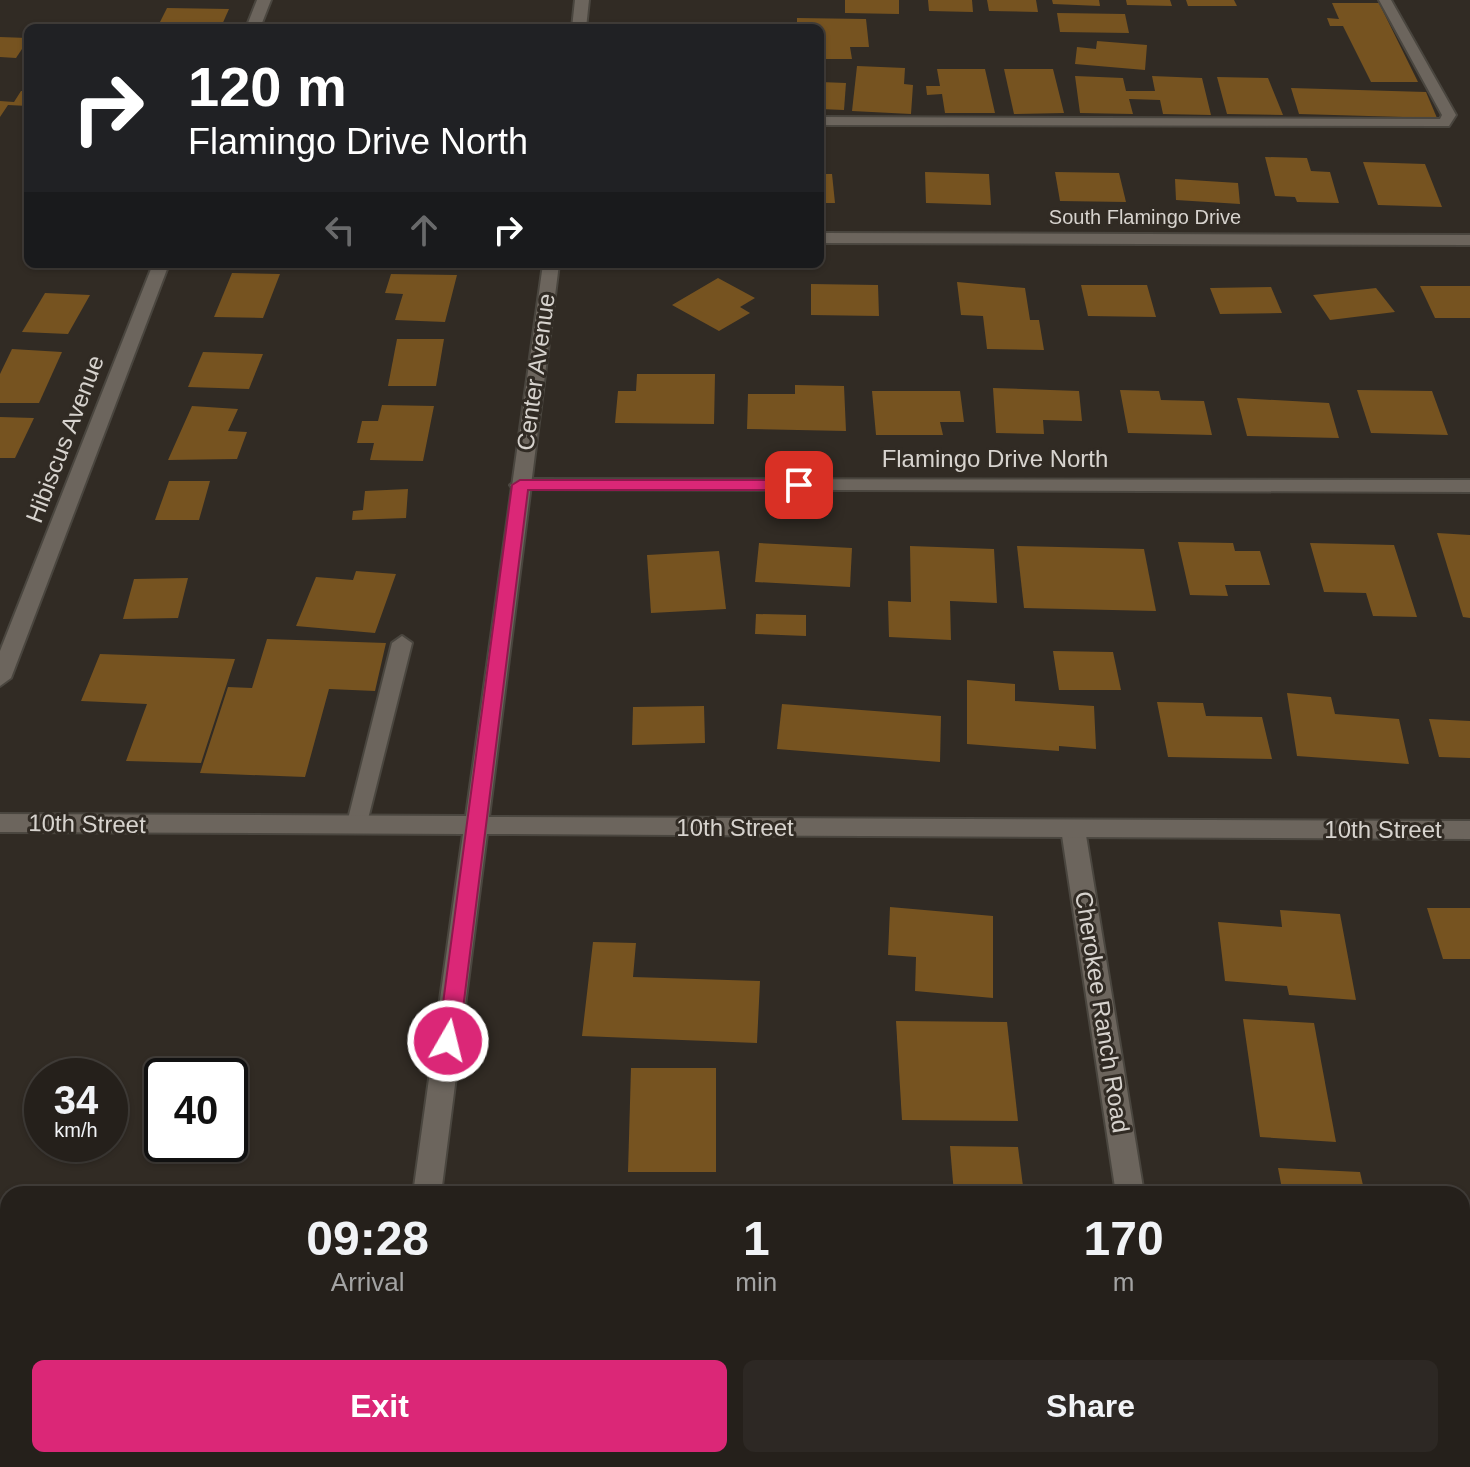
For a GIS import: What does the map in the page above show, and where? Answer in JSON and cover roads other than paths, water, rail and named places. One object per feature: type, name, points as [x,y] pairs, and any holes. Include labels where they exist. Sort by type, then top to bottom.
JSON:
[{"type":"street","points":[[255,24],[264,0]]},
{"type":"street","points":[[579,24],[582,0]]},
{"type":"street","name":"South Flamingo Drive","points":[[824,238],[1470,240]]},
{"type":"street","name":"Hibiscus Avenue","points":[[0,678],[159,268]]},
{"type":"street","name":"Center Avenue","points":[[428,1186],[550,268]]},
{"type":"street","name":"Flamingo Drive North","points":[[520,485],[1470,486]]},
{"type":"street","name":"10th Street","points":[[0,823],[477,828],[1470,830]]},
{"type":"street","name":"Cherokee Ranch Road","points":[[1073,829],[1129,1186]]},
{"type":"lane","points":[[824,121],[1444,123],[1449,115],[1385,0]]},
{"type":"lane","points":[[356,827],[402,643]]}]
